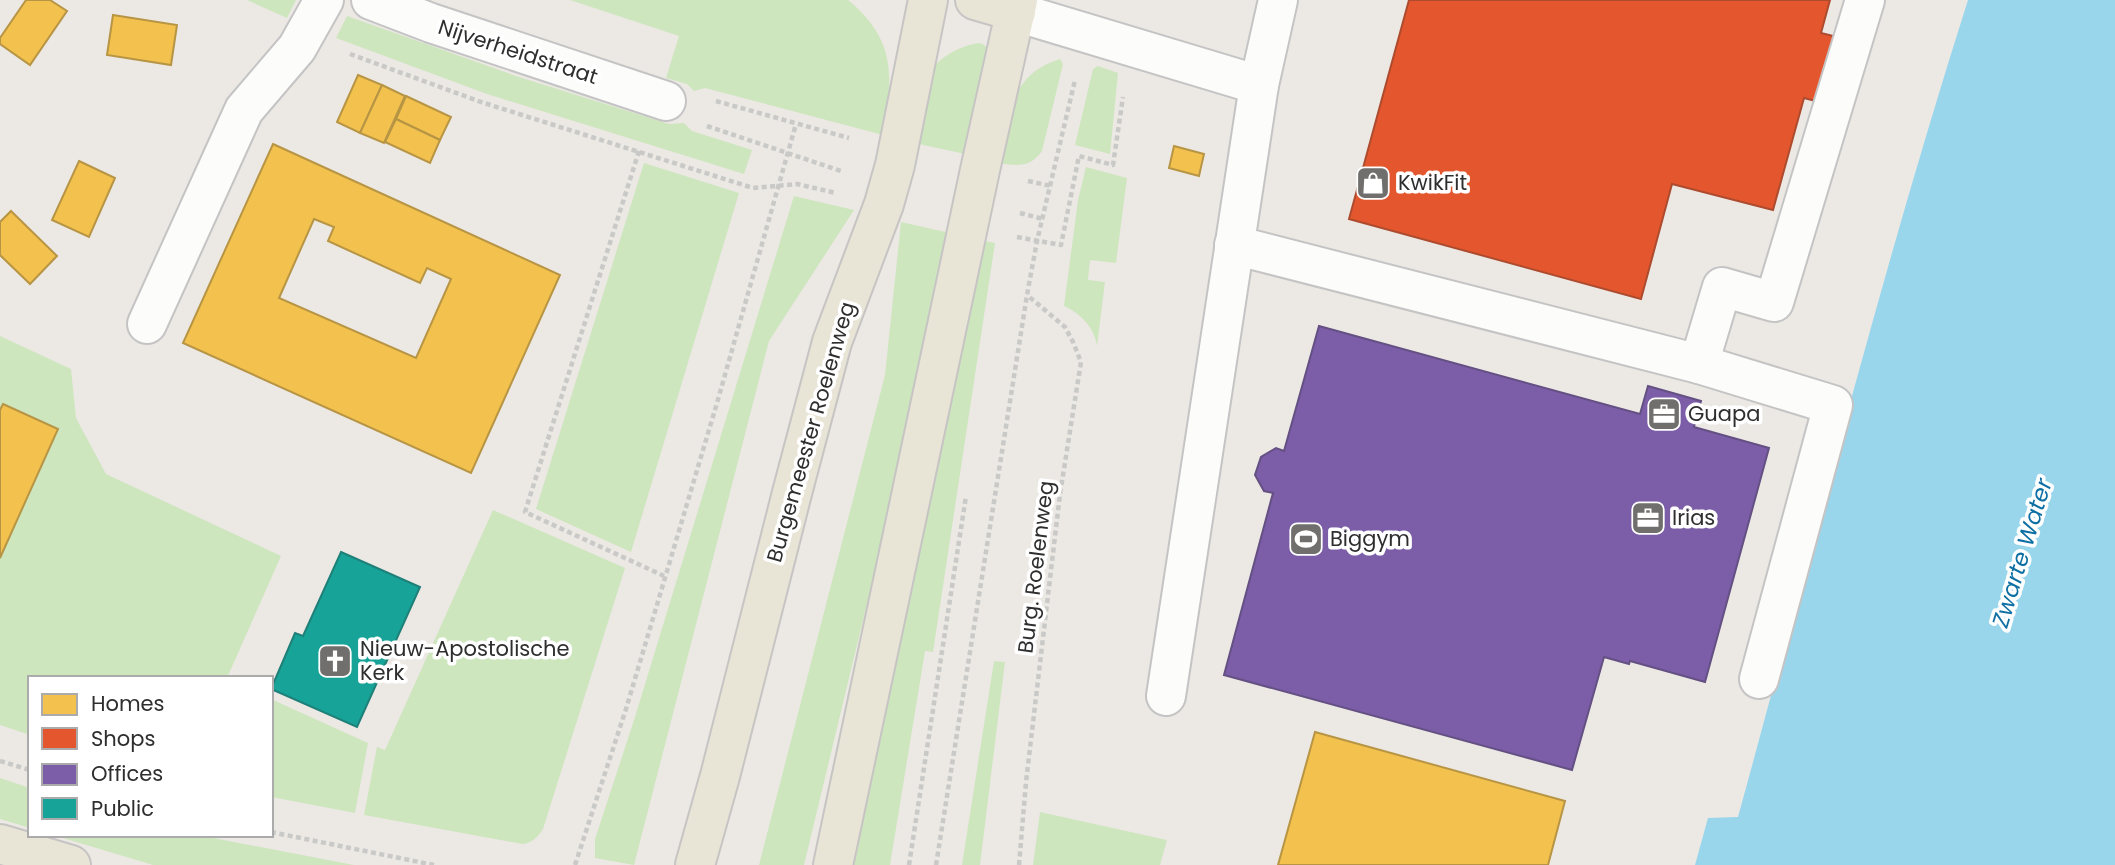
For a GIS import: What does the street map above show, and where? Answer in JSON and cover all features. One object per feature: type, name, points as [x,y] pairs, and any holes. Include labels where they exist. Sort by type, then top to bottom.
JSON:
[{"type":"main road","name":"Burgemeester Roelenweg","points":[[695,865],[832,342],[884,204],[895,164],[928,0]]},
{"type":"main road","points":[[833,865],[978,178],[1017,6],[975,0]]},
{"type":"main road","points":[[0,844],[71,865]]},
{"type":"street","points":[[147,324],[244,110],[297,48],[324,0]]},
{"type":"street","name":"Nijverheidstraat","points":[[371,0],[431,23],[666,101]]},
{"type":"street","points":[[1166,695],[1259,85],[1278,0]]},
{"type":"street","points":[[1699,364],[1722,286],[1774,302],[1865,0]]},
{"type":"street","points":[[1017,6],[1086,33],[1259,85]]},
{"type":"street","points":[[1234,246],[1699,364],[1833,405],[1759,679]]},
{"type":"path","points":[[936,865],[1027,295],[1086,33]]},
{"type":"path","points":[[1010,236],[1061,245],[1079,156],[1113,165],[1130,45]]},
{"type":"path","points":[[715,101],[754,113]]},
{"type":"path","points":[[697,123],[834,169]]},
{"type":"path","points":[[575,865],[626,709],[721,390],[796,124]]},
{"type":"path","points":[[639,151],[525,512],[664,576]]},
{"type":"path","name":"Burg. Roelenweg","points":[[1019,865],[1060,494],[1081,362],[1065,327],[1027,295]]},
{"type":"path","points":[[909,865],[967,492]]},
{"type":"path","points":[[0,761],[28,769]]},
{"type":"path","points":[[273,832],[434,865]]},
{"type":"green space","points":[[247,0],[296,0],[287,18]]},
{"type":"green space","points":[[570,0],[848,0],[876,30],[888,61],[889,95],[883,135],[705,88],[694,91],[687,84],[666,78],[679,36]]},
{"type":"green space","points":[[347,16],[516,76],[669,124],[684,123],[692,131],[752,150],[744,174],[487,94],[336,38]]},
{"type":"green space","points":[[979,43],[989,50],[965,154],[919,144],[932,69],[950,54],[965,46]]},
{"type":"green space","points":[[1060,59],[1063,64],[1042,151],[1028,163],[998,163],[1009,114],[1021,87],[1043,66]]},
{"type":"green space","points":[[1098,66],[1118,73],[1110,154],[1075,145],[1093,69]]},
{"type":"green space","points":[[644,163],[739,193],[631,552],[536,509]]},
{"type":"green space","points":[[1086,167],[1127,178],[1116,263],[1090,260],[1088,280],[1105,282],[1097,346],[1086,322],[1064,306],[1078,200]]},
{"type":"green space","points":[[794,196],[854,210],[769,341],[634,865],[595,858],[595,839],[635,717]]},
{"type":"green space","points":[[901,222],[950,233],[898,475],[804,865],[759,865],[885,375]]},
{"type":"green space","points":[[980,240],[995,243],[933,652],[925,651],[890,865],[849,865]]},
{"type":"green space","points":[[0,336],[71,369],[76,418],[106,474],[281,556],[228,676],[28,676],[28,734],[0,725]]},
{"type":"green space","points":[[493,510],[625,568],[543,829],[530,842],[523,844],[364,815],[377,747],[385,750]]},
{"type":"green space","points":[[994,661],[1005,662],[980,865],[962,865]]},
{"type":"green space","points":[[273,700],[368,743],[355,813],[273,797]]},
{"type":"green space","points":[[0,778],[28,787],[28,827],[0,819]]},
{"type":"green space","points":[[1040,812],[1167,840],[1160,865],[1033,865]]},
{"type":"green space","points":[[60,837],[208,837],[354,865],[153,865]]},
{"type":"water","name":"Zwarte Water","points":[[1968,0],[2115,0],[2115,865],[1695,865],[1708,818],[1738,817],[1877,305]]},
{"type":"building: Homes","points":[[26,0],[50,0],[67,11],[30,65],[0,44],[0,38]]},
{"type":"building: Homes","points":[[113,15],[177,25],[171,65],[107,55]]},
{"type":"building: Homes","points":[[358,75],[382,85],[360,133],[337,122]]},
{"type":"building: Homes","points":[[382,85],[405,96],[384,143],[360,133]]},
{"type":"building: Homes","points":[[406,96],[451,117],[440,140],[396,119]]},
{"type":"building: Homes","points":[[396,119],[440,140],[430,163],[385,142]]},
{"type":"building: Homes","points":[[273,144],[560,275],[471,473],[183,343]],"holes":[[[314,219],[334,227],[328,241],[420,283],[427,268],[451,279],[416,358],[279,298]]]},
{"type":"building: Homes","points":[[1174,146],[1204,154],[1199,176],[1169,168]]},
{"type":"building: Homes","points":[[79,161],[115,178],[89,237],[52,220]]},
{"type":"building: Homes","points":[[11,211],[57,256],[30,284],[0,255],[0,222]]},
{"type":"building: Homes","points":[[3,404],[58,429],[0,558],[0,410]]},
{"type":"building: Homes","points":[[1315,732],[1565,801],[1548,865],[1278,865]]},
{"type":"building: Shops","points":[[1409,0],[1830,0],[1821,33],[1845,39],[1827,104],[1804,98],[1773,210],[1672,184],[1641,299],[1349,219]]},
{"type":"building: Offices","points":[[1319,326],[1640,414],[1648,386],[1701,401],[1694,427],[1769,448],[1705,682],[1630,661],[1629,664],[1604,657],[1572,770],[1224,675],[1273,493],[1264,491],[1255,475],[1261,457],[1276,448],[1284,451]]},
{"type":"building: Public","name":"Nieuw-Apostolische Kerk","points":[[341,552],[420,587],[357,727],[273,690],[295,633],[303,636]]},
{"type":"place","name":"KwikFit","points":[[1373,183]]},
{"type":"place","name":"Guapa","points":[[1664,414]]},
{"type":"place","name":"Irias","points":[[1648,518]]},
{"type":"place","name":"Biggym","points":[[1306,539]]},
{"type":"place","name":"Nieuw-Apostolische Kerk","points":[[335,661]]}]
